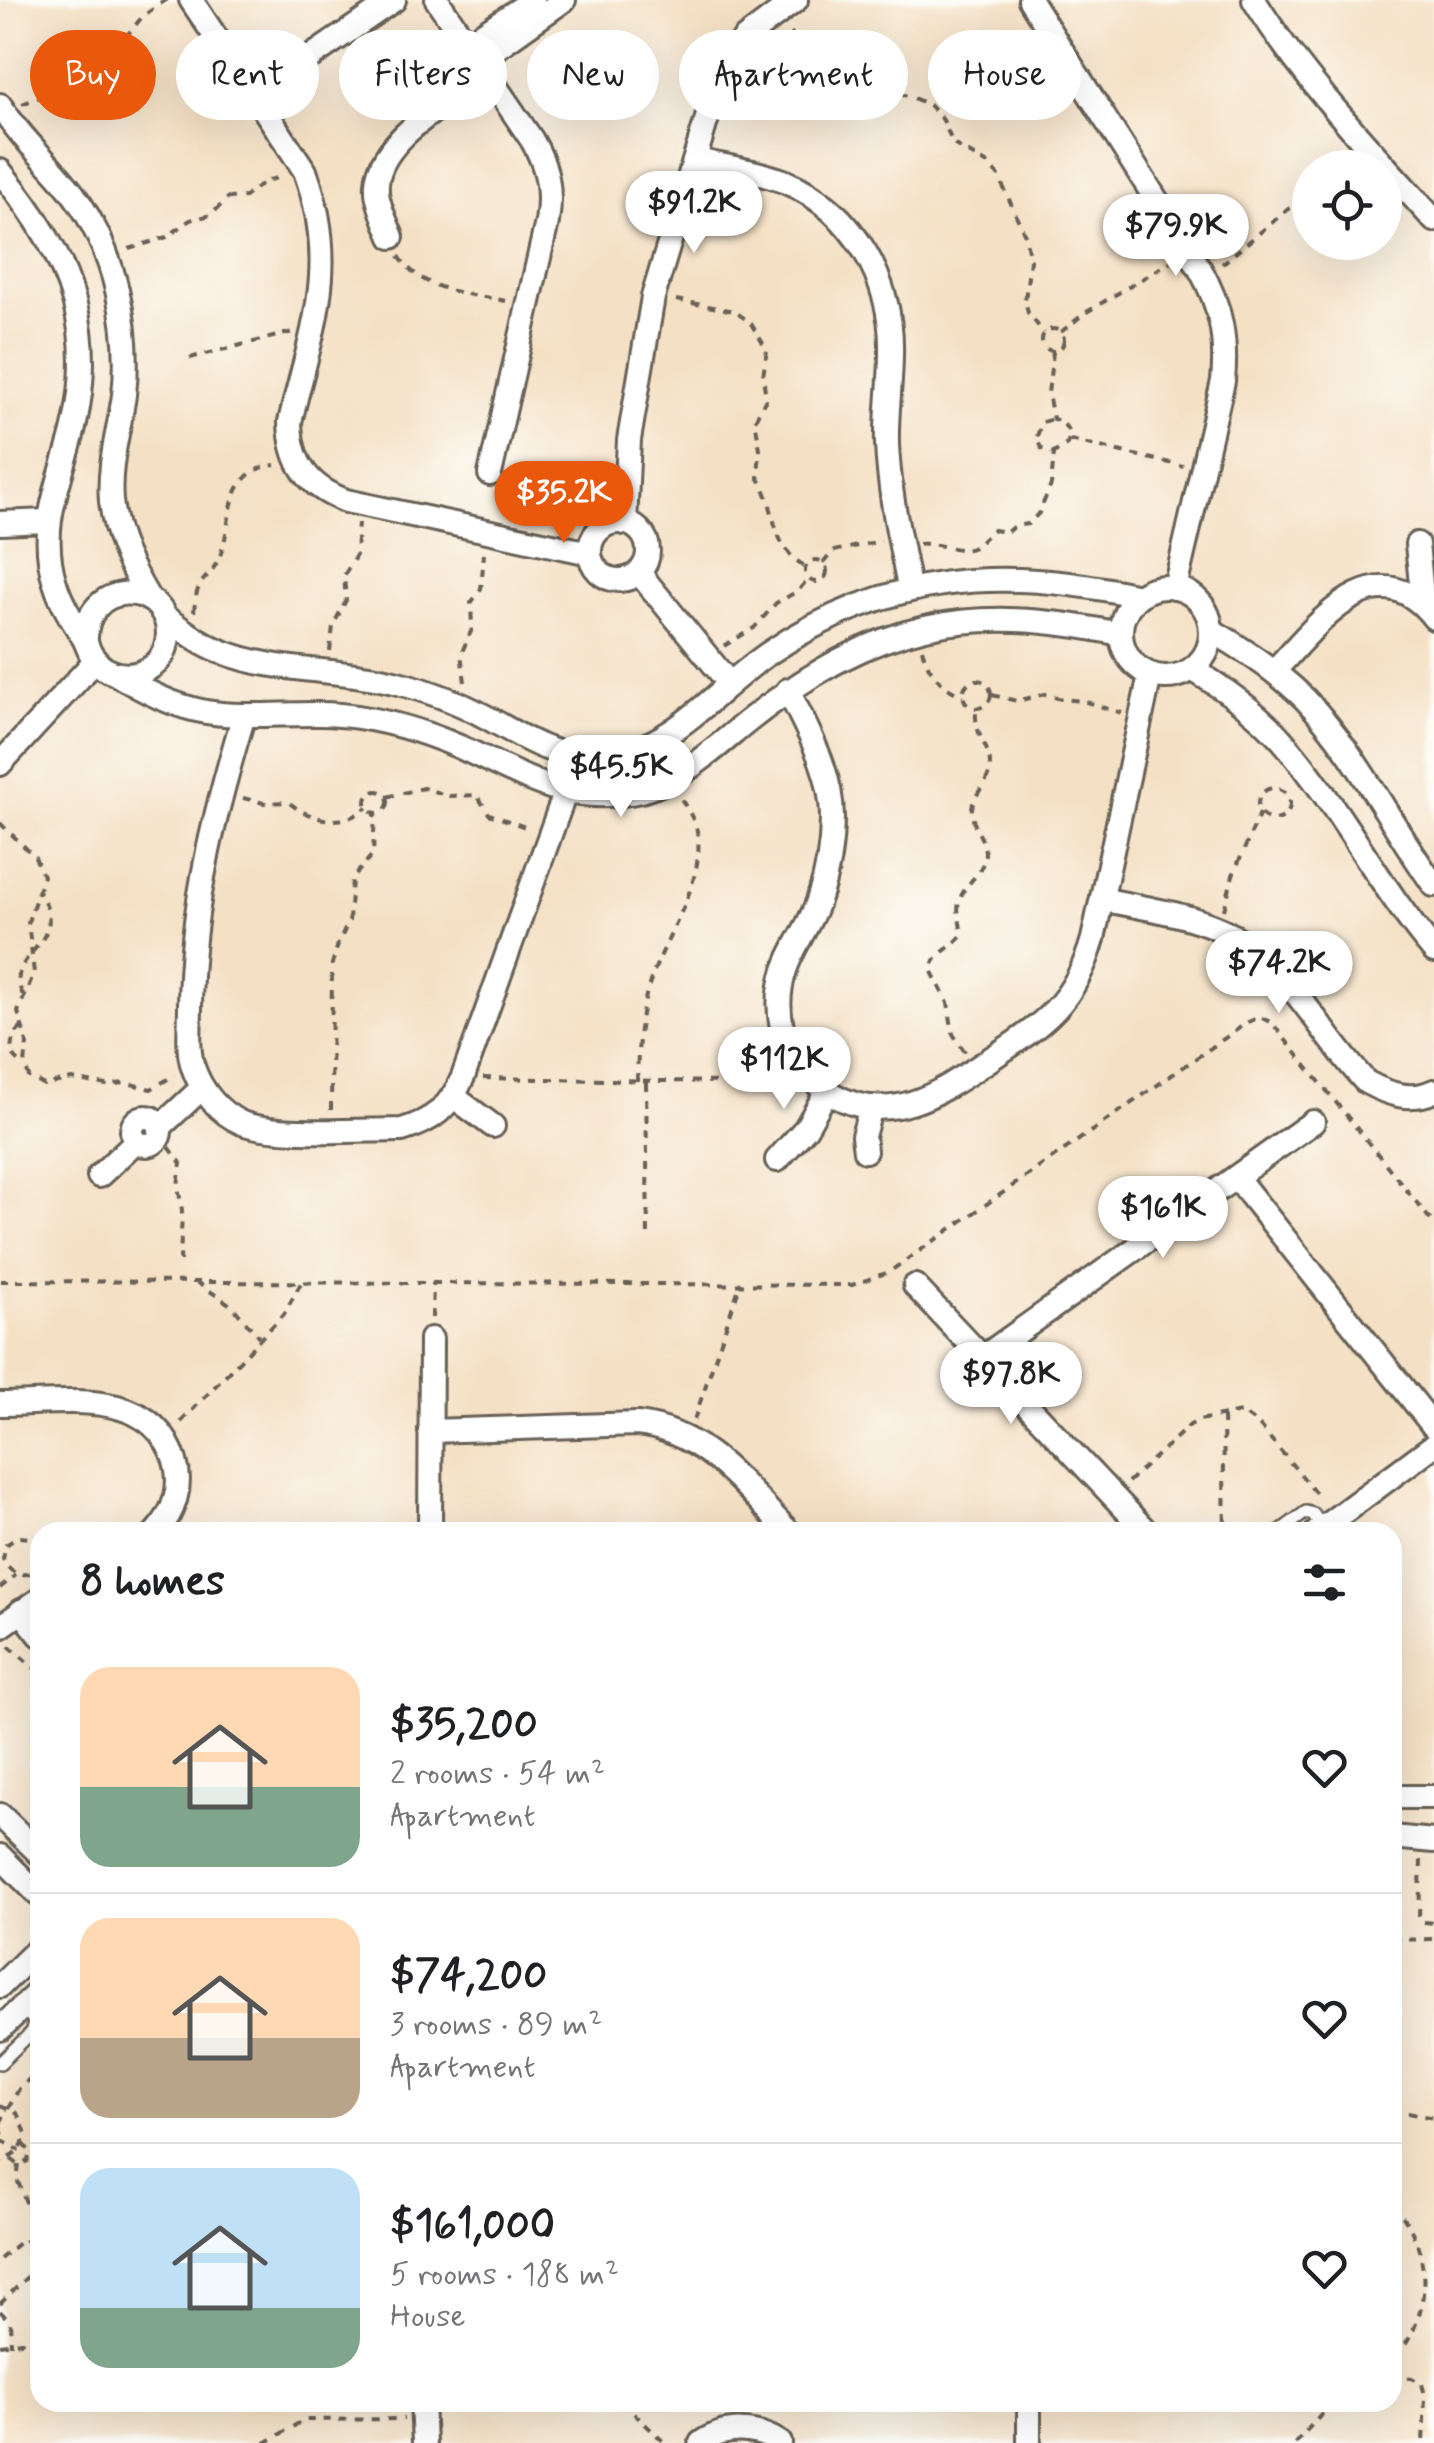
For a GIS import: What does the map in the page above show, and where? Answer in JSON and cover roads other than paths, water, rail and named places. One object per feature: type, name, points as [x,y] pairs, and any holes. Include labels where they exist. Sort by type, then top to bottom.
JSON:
[{"type":"street","points":[[190,0],[306,170],[322,230],[322,276],[290,422],[290,443],[309,480],[326,493],[362,504],[590,553]]},
{"type":"street","points":[[319,51],[394,0]]},
{"type":"street","points":[[437,0],[457,30]]},
{"type":"street","points":[[507,32],[535,5],[564,0]]},
{"type":"street","points":[[625,522],[626,467],[653,297],[714,96],[730,56],[744,39],[796,0]]},
{"type":"street","points":[[1030,0],[1195,260],[1214,294],[1223,322],[1223,381],[1175,588]]},
{"type":"street","points":[[1254,0],[1329,104],[1434,220]]},
{"type":"street","points":[[490,474],[547,222],[550,188],[541,155],[507,105]]},
{"type":"street","points":[[3,111],[66,185],[104,250],[124,322],[124,397],[111,468],[112,502],[118,537],[131,569],[157,608],[168,640],[158,661],[139,674],[116,674]]},
{"type":"street","points":[[392,238],[377,192],[380,171],[388,151],[419,120]]},
{"type":"street","points":[[697,160],[786,182],[823,204],[854,234],[876,270],[888,310],[891,353],[887,443],[890,488],[909,587]]},
{"type":"street","points":[[0,170],[53,244],[70,284],[80,327],[83,370],[78,414],[47,521],[55,585],[91,651],[116,674],[174,704],[206,712],[320,712],[399,726],[437,738],[537,785],[565,793],[600,796],[636,792],[669,781],[788,690],[843,658],[917,628],[968,620],[1019,619],[1070,623],[1120,634]]},
{"type":"street","points":[[0,523],[47,521]]},
{"type":"street","points":[[614,522],[625,522],[635,526],[647,544],[645,564],[639,573],[622,580],[604,576],[590,553],[596,533],[614,522]]},
{"type":"street","points":[[1417,544],[1429,611]]},
{"type":"street","points":[[639,573],[729,683]]},
{"type":"street","points":[[0,764],[91,651],[88,618],[104,599],[126,592],[157,608],[192,637],[223,652],[256,662],[332,670],[415,687],[464,706],[521,738],[556,752],[588,757],[621,754],[652,745],[680,728],[770,652],[860,604],[909,587],[966,579],[1024,578],[1082,584],[1139,596]]},
{"type":"street","points":[[1162,587],[1175,588],[1186,592],[1203,608],[1210,630],[1203,658],[1179,676],[1150,675],[1129,659],[1120,634],[1125,612],[1139,596],[1162,587]]},
{"type":"street","points":[[1274,671],[1338,604],[1358,592],[1380,588],[1403,592],[1429,611]]},
{"type":"street","points":[[1210,630],[1274,671],[1332,730],[1434,885]]},
{"type":"street","points":[[1192,669],[1238,700],[1280,737],[1434,951]]},
{"type":"street","points":[[788,690],[828,776],[832,819],[828,862],[818,903],[786,970],[780,1000],[782,1031],[793,1060],[820,1087],[840,1099],[870,1107],[901,1106],[930,1099],[1034,1030],[1056,1012],[1072,990],[1085,966],[1102,899],[1150,675]]},
{"type":"street","points":[[244,714],[202,874],[190,984],[192,1064],[202,1088],[218,1108],[240,1122],[265,1129],[412,1127],[440,1113],[458,1087],[565,793]]},
{"type":"street","points":[[1102,899],[1220,929],[1274,968],[1366,1082],[1405,1097],[1434,1091]]},
{"type":"street","points":[[458,1087],[493,1126]]},
{"type":"street","points":[[778,1160],[806,1128],[820,1087]]},
{"type":"street","points":[[99,1176],[151,1136],[202,1088]]},
{"type":"street","points":[[865,1151],[865,1121],[870,1107]]},
{"type":"street","points":[[982,1358],[1313,1122]]},
{"type":"street","points":[[1236,1177],[1434,1427]]},
{"type":"street","points":[[915,1286],[1137,1522]]},
{"type":"street","points":[[430,1522],[431,1339]]},
{"type":"street","points":[[0,1404],[106,1404],[132,1410],[154,1424],[170,1445],[178,1470],[177,1496],[165,1522]]},
{"type":"street","points":[[430,1431],[637,1424],[676,1432],[710,1452],[779,1522]]},
{"type":"street","points":[[1331,1522],[1434,1445]]},
{"type":"street","points":[[2,1634],[30,1606]]},
{"type":"street","points":[[1402,1797],[1434,1797]]},
{"type":"street","points":[[0,1815],[30,1844]]},
{"type":"street","points":[[1402,1838],[1428,1841]]},
{"type":"street","points":[[0,1856],[30,1886]]},
{"type":"street","points":[[0,1986],[30,1957]]},
{"type":"street","points":[[0,2029],[30,2000]]},
{"type":"street","points":[[1028,2443],[1029,2412]]},
{"type":"street","points":[[701,2443],[729,2431],[750,2430],[780,2443]]},
{"type":"lane","points":[[1292,1522],[1306,1512],[1322,1522]]},
{"type":"lane","points":[[22,2008],[30,2016]]},
{"type":"lane","points":[[0,2063],[30,2034]]}]
